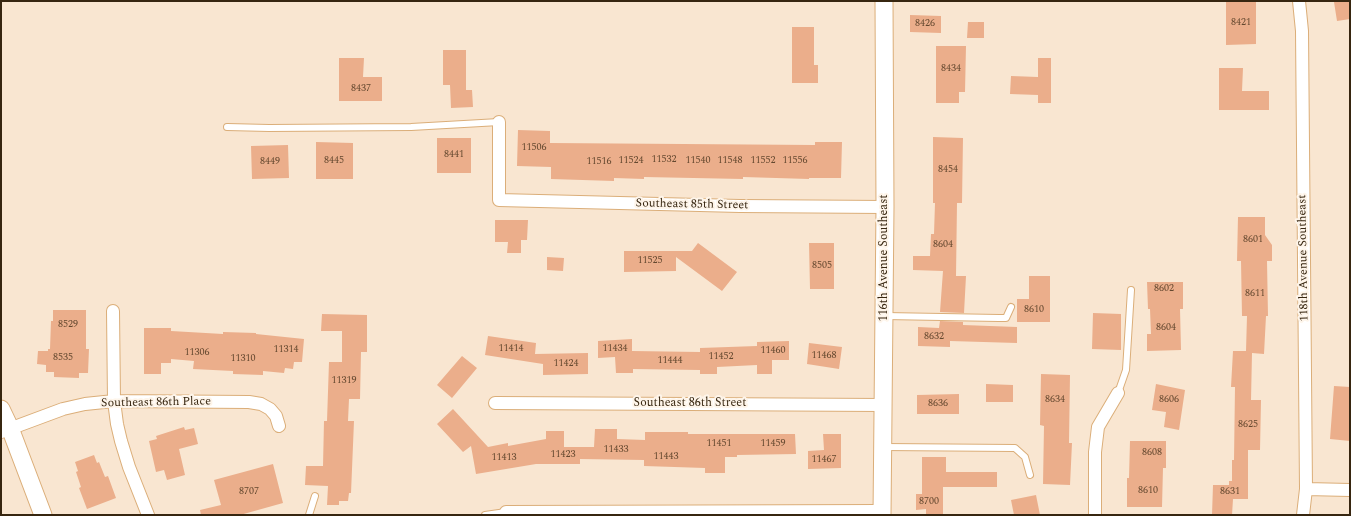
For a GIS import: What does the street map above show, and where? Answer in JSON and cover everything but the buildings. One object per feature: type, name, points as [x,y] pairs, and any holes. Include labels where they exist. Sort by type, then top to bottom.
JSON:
[{"type":"street","name":"116th Avenue Southeast","points":[[882,513],[886,207],[884,1]]},
{"type":"street","name":"118th Avenue Southeast","points":[[1299,1],[1302,31],[1306,489],[1303,515]]},
{"type":"street","name":"Southeast 85th Street","points":[[499,122],[499,200],[740,206],[886,207]]},
{"type":"street","points":[[114,312],[114,401],[121,441],[129,467],[148,515]]},
{"type":"street","points":[[1095,515],[1095,452],[1098,427],[1118,393]]},
{"type":"street","name":"Southeast 86th Place","points":[[5,430],[63,409],[85,404],[114,401],[250,402],[261,404],[270,409],[276,416],[279,426]]},
{"type":"street","name":"Southeast 86th Street","points":[[495,403],[884,405]]},
{"type":"street","points":[[1,409],[5,430],[43,515]]},
{"type":"street","points":[[1306,489],[1350,490]]},
{"type":"street","points":[[506,512],[882,513]]},
{"type":"lane","points":[[227,127],[411,127],[499,122]]},
{"type":"lane","points":[[1118,393],[1126,370],[1131,290]]},
{"type":"lane","points":[[885,316],[1006,318],[1011,307]]},
{"type":"lane","points":[[883,447],[1016,448],[1025,457],[1030,475]]},
{"type":"lane","points":[[309,515],[315,496]]},
{"type":"lane","points":[[484,515],[506,512]]}]
